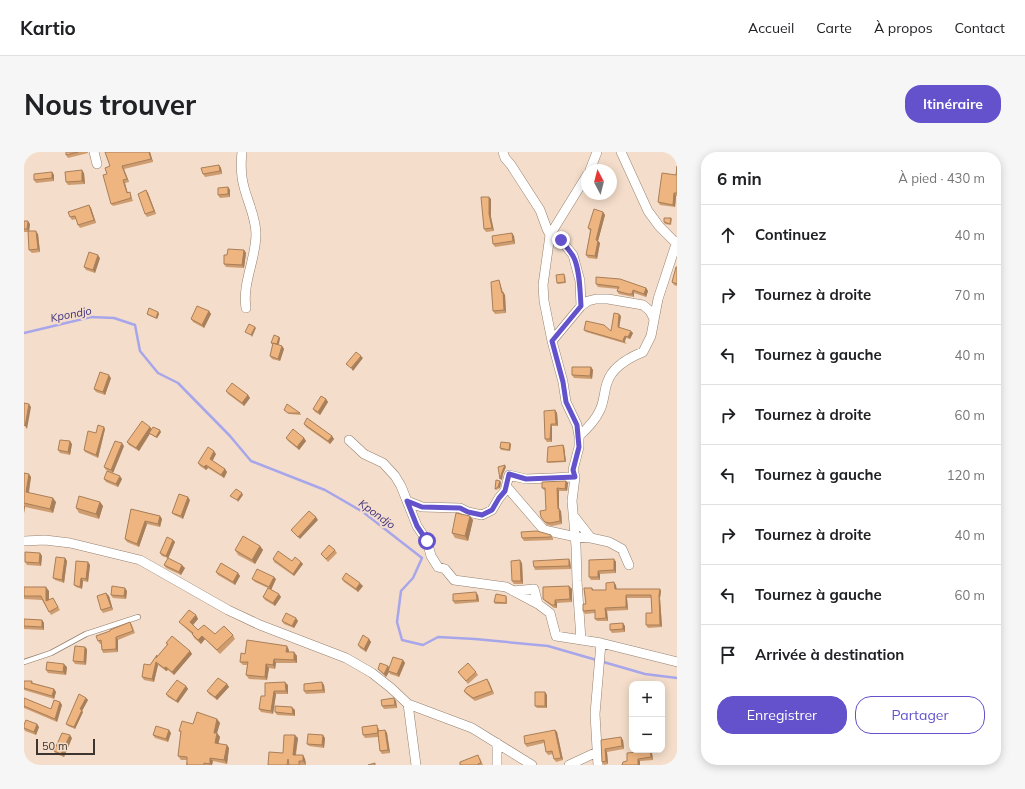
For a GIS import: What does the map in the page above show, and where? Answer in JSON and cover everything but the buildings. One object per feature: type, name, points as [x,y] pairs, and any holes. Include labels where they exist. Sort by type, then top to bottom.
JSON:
[{"type":"street","points":[[94,152],[97,164]]},
{"type":"street","points":[[242,152],[242,178],[254,218],[256,234],[244,297],[246,308]]},
{"type":"street","points":[[503,152],[505,158],[540,210],[546,229],[550,235],[561,240],[573,255],[580,281],[581,306]]},
{"type":"street","points":[[592,164],[597,152]]},
{"type":"street","points":[[579,436],[591,425],[600,410],[607,382],[612,371],[631,357],[643,352],[651,336],[658,299],[676,247],[648,211],[621,152]]},
{"type":"street","points":[[581,185],[550,235],[543,285],[544,301],[552,341],[563,382],[566,402],[577,425],[579,436],[579,447],[573,470],[575,477],[572,501],[576,537],[581,640]]},
{"type":"street","points":[[552,341],[581,306],[588,301],[596,299],[643,305],[650,311],[654,319]]},
{"type":"street","points":[[348,440],[364,454],[383,463],[395,476],[417,526],[427,541],[431,556],[438,567],[445,569],[454,580],[506,587],[538,604],[550,613],[556,636],[581,640],[601,646],[677,662]]},
{"type":"street","points":[[407,501],[422,507],[460,508],[468,512],[482,515],[492,510],[505,491],[509,474],[526,479],[575,477]]},
{"type":"street","points":[[506,486],[544,530],[609,542],[622,549],[629,565]]},
{"type":"street","points":[[573,515],[591,538]]},
{"type":"street","points":[[24,541],[45,540],[70,542],[140,560],[228,610],[260,625],[346,658],[372,673],[408,704],[472,728],[532,765]]},
{"type":"street","points":[[598,765],[595,714],[601,646]]},
{"type":"street","points":[[408,704],[416,765]]},
{"type":"street","points":[[497,743],[497,765]]},
{"type":"street","points":[[569,765],[597,752]]},
{"type":"lane","points":[[24,662],[51,653],[86,634],[138,617]]},
{"type":"waterway","name":"Kpondjo","points":[[24,333],[91,317],[114,318],[135,325],[140,351],[158,373],[178,383],[230,436],[251,461],[325,490],[363,512],[422,558],[413,578],[401,591],[397,622],[402,640],[423,645],[438,637],[548,646],[645,674],[677,678]]},
{"type":"route","points":[[427,541],[417,526],[407,501],[422,507],[460,508],[468,512],[482,515],[492,510],[505,491],[509,474],[526,479],[575,477],[573,470],[579,447],[579,436],[577,425],[566,402],[563,382],[552,341],[581,306],[579,290],[580,281],[573,255],[561,240]]}]
